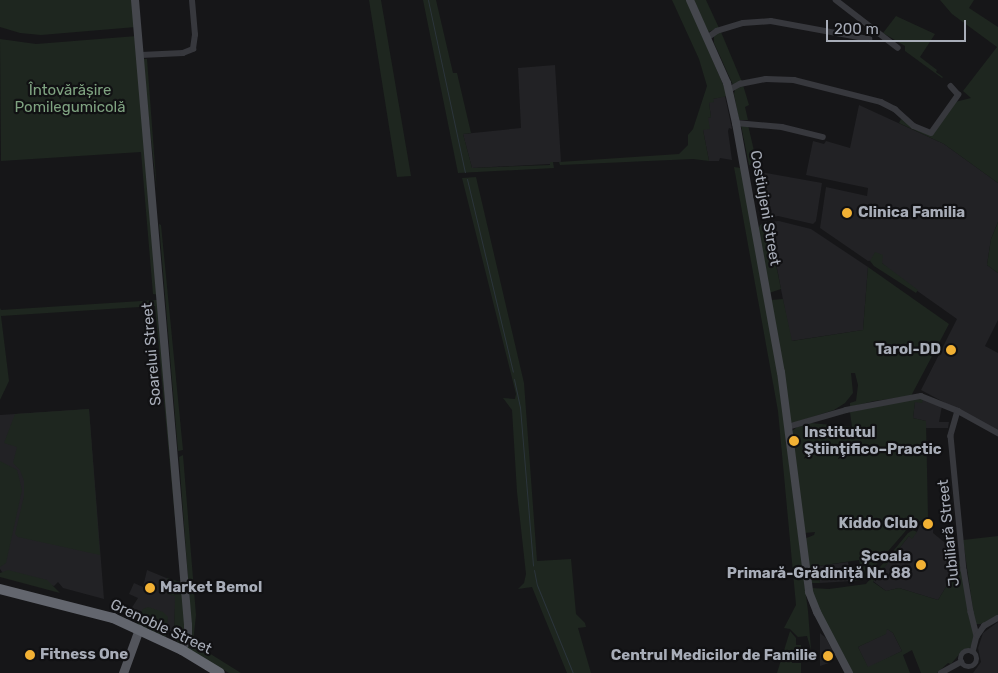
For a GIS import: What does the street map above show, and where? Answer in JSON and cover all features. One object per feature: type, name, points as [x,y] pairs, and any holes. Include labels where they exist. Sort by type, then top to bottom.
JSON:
[{"type":"highway","name":"Grenoble Street","points":[[0,589],[106,616],[139,629],[182,650],[220,673]]},
{"type":"main road","points":[[123,673],[139,629]]},
{"type":"street","name":"Soarelui Street","points":[[135,0],[188,625],[188,638],[182,650]]},
{"type":"street","points":[[141,55],[184,53],[193,49],[196,36],[192,0]]},
{"type":"street","name":"Costiujeni Street","points":[[690,0],[729,90],[736,123],[776,345],[809,592],[817,612],[849,673]]},
{"type":"street","points":[[836,0],[898,48]]},
{"type":"street","points":[[707,38],[717,32],[743,23],[770,21],[869,39]]},
{"type":"street","points":[[729,90],[748,82],[766,79],[794,80],[881,102],[895,109],[914,126],[930,133],[958,95],[951,87]]},
{"type":"street","points":[[736,123],[782,127],[823,137]]},
{"type":"street","points":[[788,427],[846,410],[914,397],[928,398],[958,411],[998,433]]},
{"type":"street","name":"Jubiliară Street","points":[[958,411],[952,425],[952,442],[964,570],[977,636],[973,652]]},
{"type":"street","points":[[977,636],[984,626],[998,618]]},
{"type":"street","points":[[941,673],[961,662],[964,652],[973,652],[977,656],[977,661],[969,670],[961,662]]},
{"type":"shaded area","points":[[555,65],[561,162],[472,168],[463,134],[521,128],[518,68]]},
{"type":"shaded area","points":[[725,96],[732,129],[729,128],[728,131],[732,160],[720,158],[719,161],[709,161],[703,130],[707,118],[711,117],[709,103],[713,99]]},
{"type":"shaded area","points":[[859,105],[944,144],[998,183],[998,222],[991,239],[987,265],[998,273],[998,320],[985,346],[998,353],[998,431],[921,390],[957,319],[899,278],[882,263],[882,260],[868,261],[820,228],[826,187],[867,196],[868,188],[806,175],[813,141],[824,144],[826,141],[850,148]]},
{"type":"shaded area","points":[[755,171],[822,183],[816,221],[813,224],[778,216],[765,219]]},
{"type":"shaded area","points":[[779,221],[811,229],[868,267],[863,330],[791,341],[768,222]]},
{"type":"shaded area","points":[[923,399],[942,406],[939,422],[949,422],[948,428],[926,428],[926,421],[913,418],[915,401]]},
{"type":"shaded area","points":[[89,409],[104,599],[63,588],[58,582],[54,586],[2,572],[0,569],[0,415]]},
{"type":"shaded area","name":"Școala Primară-Grădiniță Nr. 88","points":[[934,520],[933,533],[955,551],[957,561],[957,569],[938,600],[899,588],[886,591],[873,581],[909,536],[912,538],[918,530],[918,526]]},
{"type":"shaded area","points":[[848,562],[852,581],[820,583],[818,566]]},
{"type":"shaded area","points":[[147,570],[176,582],[174,633],[131,609],[138,598],[129,594],[134,583],[143,587]]},
{"type":"shaded area","points":[[998,622],[998,673],[973,673],[981,662],[978,648],[983,633]]},
{"type":"shaded area","points":[[886,628],[893,633],[902,651],[868,668],[858,647],[885,634]]},
{"type":"shaded area","points":[[820,633],[826,638],[835,655],[829,663],[820,666]]},
{"type":"green space","points":[[0,0],[133,0],[136,27],[41,35],[20,33],[0,27]]},
{"type":"green space","points":[[369,0],[381,0],[411,176],[397,177]]},
{"type":"green space","points":[[423,0],[436,0],[453,73],[457,73],[471,133],[463,134],[472,168],[550,165],[550,162],[553,162],[554,168],[458,173]]},
{"type":"green space","points":[[672,0],[687,0],[728,96],[713,99],[714,102],[709,103],[711,117],[708,118],[710,129],[703,130],[709,161],[693,159],[560,165],[559,162],[679,154],[688,145],[688,135],[693,129],[707,86],[699,59]]},
{"type":"green space","points":[[694,0],[706,0],[719,28],[708,32]]},
{"type":"green space","points":[[940,0],[974,0],[969,8],[998,27],[998,183],[944,144],[899,123],[901,119],[931,136],[955,102],[971,98],[963,91],[997,47],[952,14]]},
{"type":"green space","points":[[896,16],[935,34],[920,57],[937,70],[936,72],[942,78],[905,51],[905,46],[883,33]]},
{"type":"green space","points":[[721,32],[742,82],[733,85],[714,43],[714,35]]},
{"type":"green space","name":"Întovărășire Pomilegumicolă","points":[[137,36],[159,295],[153,294],[141,152],[1,161],[0,39],[36,44]]},
{"type":"green space","points":[[143,59],[147,59],[157,192],[148,112]]},
{"type":"green space","points":[[743,85],[749,105],[745,107],[748,120],[739,120],[734,94],[735,89]]},
{"type":"green space","points":[[741,125],[748,125],[758,168],[749,165]]},
{"type":"green space","points":[[734,167],[741,168],[775,350],[808,611],[811,650],[807,636],[798,637],[790,629],[784,628],[796,605],[778,411]]},
{"type":"green space","points":[[476,177],[524,383],[537,561],[571,559],[576,614],[585,623],[586,627],[578,628],[591,673],[567,673],[532,587],[518,589],[524,583],[526,574],[517,492],[512,410],[503,398],[515,399],[516,394],[462,178]]},
{"type":"green space","points":[[767,221],[781,289],[769,293],[758,230],[760,225]]},
{"type":"green space","points":[[998,222],[998,273],[987,265],[991,239]]},
{"type":"green space","points":[[159,224],[161,225],[183,450],[178,451]]},
{"type":"green space","points":[[875,252],[883,255],[882,263],[918,290],[916,293],[874,266],[870,261]]},
{"type":"green space","points":[[868,267],[949,324],[911,396],[874,401],[850,407],[850,403],[856,401],[858,385],[855,373],[851,373],[853,393],[845,403],[834,410],[793,423],[790,422],[771,300],[783,299],[792,341],[863,330]]},
{"type":"green space","points":[[157,300],[185,598],[184,639],[180,645],[174,637],[175,596],[167,594],[167,578],[181,582],[155,306],[1,316],[9,381],[0,400],[0,308],[1,310]]},
{"type":"green space","points":[[915,398],[923,399],[922,403],[915,402],[913,418],[926,421],[928,517],[909,527],[863,580],[851,581],[863,577],[859,560],[818,566],[820,583],[812,583],[804,539],[814,535],[815,532],[804,533],[792,431],[797,427],[811,423],[852,427],[850,412]]},
{"type":"green space","points":[[89,409],[100,555],[18,537],[15,534],[24,496],[24,481],[20,470],[13,463],[17,447],[4,443],[15,414]]},
{"type":"green space","points":[[183,455],[196,615],[193,643],[241,673],[229,673],[187,649],[192,632],[179,457]]},
{"type":"green space","points":[[0,461],[17,470],[22,490],[6,563],[0,567]]},
{"type":"green space","points":[[913,530],[917,532],[912,539],[909,536],[873,582],[886,591],[899,588],[938,600],[957,569],[957,561],[961,561],[974,635],[972,645],[969,649],[962,651],[951,664],[948,663],[937,673],[921,673],[912,650],[903,655],[910,673],[852,673],[814,601],[811,588],[829,589],[866,584],[908,533]],"holes":[[[887,629],[893,633],[902,651],[868,667],[858,647],[886,634]]]},
{"type":"green space","points":[[998,536],[998,615],[981,624],[975,624],[963,540]]},
{"type":"green space","points":[[8,570],[47,580],[60,593],[0,577],[0,573]]},
{"type":"green space","points":[[148,607],[163,612],[168,617],[166,637],[135,624],[143,609]]},
{"type":"green space","points":[[790,631],[796,638],[796,645],[801,645],[801,650],[793,650],[792,663],[801,663],[801,673],[777,673]]},
{"type":"waterway","points":[[428,0],[465,172]]},
{"type":"waterway","points":[[467,179],[513,372]]},
{"type":"waterway","points":[[514,379],[520,407],[533,565]]},
{"type":"waterway","points":[[534,570],[537,585],[573,673]]},
{"type":"place","name":"Clinica Familia","points":[[847,213]]},
{"type":"place","name":"Tarol-DD","points":[[951,350]]},
{"type":"place","name":"Institutul Ştiinţifico–Practic","points":[[794,441]]},
{"type":"place","name":"Kiddo Club","points":[[928,524]]},
{"type":"place","name":"Școala Primară-Grădiniță Nr. 88","points":[[921,565]]},
{"type":"place","name":"Market Bemol","points":[[150,588]]},
{"type":"place","name":"Fitness One","points":[[30,655]]},
{"type":"place","name":"Centrul Medicilor de Familie","points":[[828,656]]}]
